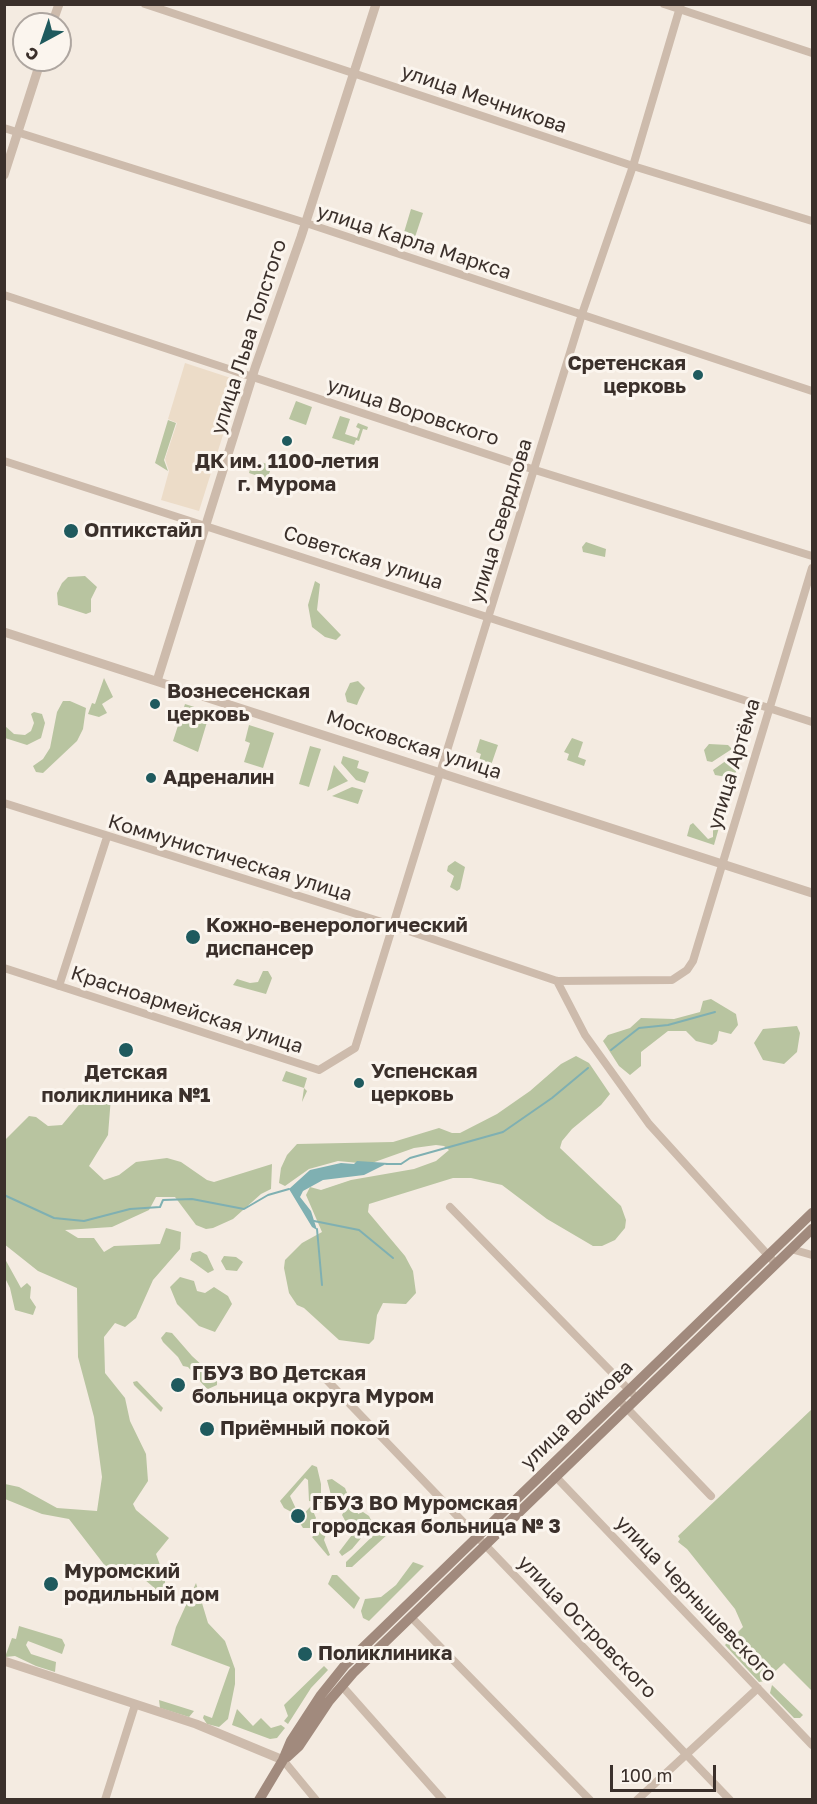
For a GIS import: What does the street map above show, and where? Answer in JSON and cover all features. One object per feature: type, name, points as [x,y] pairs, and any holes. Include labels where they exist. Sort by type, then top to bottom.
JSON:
[{"type":"main road","name":"улица Войкова","points":[[259,1800],[283,1760],[291,1741],[334,1678],[482,1540],[772,1260],[813,1213]]},
{"type":"main road","name":"улица Войкова","points":[[772,1260],[791,1249],[813,1228]]},
{"type":"main road","name":"улица Войкова","points":[[283,1760],[299,1746],[342,1686],[411,1617],[482,1540],[555,1476],[622,1404]]},
{"type":"street","name":"улица Мечникова","points":[[145,4],[633,166],[813,221]]},
{"type":"street","name":"улица Льва Толстого","points":[[158,681],[253,376],[306,223],[376,4]]},
{"type":"street","points":[[664,4],[680,7],[813,53]]},
{"type":"street","name":"улица Свердлова","points":[[355,1048],[582,314],[633,166],[680,7]]},
{"type":"street","points":[[4,175],[37,72]]},
{"type":"street","name":"улица Карла Маркса","points":[[4,128],[306,223],[813,391]]},
{"type":"street","name":"улица Воровского","points":[[4,295],[535,470],[813,556]]},
{"type":"street","name":"Советская улица","points":[[4,460],[813,722]]},
{"type":"street","name":"улица Артёма","points":[[687,970],[693,961],[813,568]]},
{"type":"street","name":"Московская улица","points":[[4,632],[813,893]]},
{"type":"street","name":"Коммунистическая улица","points":[[4,803],[394,926],[557,981],[672,980],[687,970]]},
{"type":"street","points":[[59,986],[107,837]]},
{"type":"street","name":"Красноармейская улица","points":[[4,968],[319,1070],[355,1048]]},
{"type":"street","points":[[557,981],[585,1035],[650,1124],[772,1260]]},
{"type":"street","points":[[450,1207],[633,1394]]},
{"type":"street","points":[[791,1249],[813,1255]]},
{"type":"street","name":"улица Островского","points":[[321,1374],[730,1800]]},
{"type":"street","points":[[622,1404],[711,1496]]},
{"type":"street","name":"улица Чернышевского","points":[[555,1476],[813,1745]]},
{"type":"street","points":[[411,1617],[590,1800]]},
{"type":"street","points":[[4,1661],[135,1706],[196,1724],[283,1760],[316,1800]]},
{"type":"street","points":[[342,1686],[443,1800]]},
{"type":"street","points":[[637,1800],[684,1753],[758,1688]]},
{"type":"street","points":[[105,1800],[135,1706]]},
{"type":"green space","points":[[411,209],[423,213],[413,243],[402,239]]},
{"type":"green space","points":[[296,401],[312,407],[306,425],[289,419]]},
{"type":"green space","points":[[340,416],[350,419],[345,434],[357,438],[360,429],[356,427],[358,423],[368,427],[367,430],[363,429],[359,441],[356,440],[354,445],[332,438]]},
{"type":"green space","points":[[168,420],[176,423],[164,460],[168,471],[155,463]]},
{"type":"green space","points":[[253,459],[272,466],[267,479],[249,473]]},
{"type":"green space","points":[[586,542],[606,549],[605,557],[583,552],[582,547]]},
{"type":"green space","points":[[85,576],[97,587],[91,599],[91,612],[86,614],[58,605],[57,593],[62,583],[68,577]]},
{"type":"green space","points":[[315,581],[320,584],[317,610],[341,635],[336,640],[325,637],[312,627],[308,605]]},
{"type":"green space","points":[[104,678],[113,697],[102,704],[107,713],[99,717],[88,714],[92,703],[95,704]]},
{"type":"green space","points":[[358,681],[365,688],[357,705],[347,702],[345,694],[350,683]]},
{"type":"green space","points":[[63,701],[70,701],[86,708],[83,729],[77,741],[43,773],[36,772],[33,766],[43,759],[50,748],[57,712]]},
{"type":"green space","points":[[185,704],[210,712],[198,752],[173,741]]},
{"type":"green space","points":[[34,712],[42,714],[45,723],[41,738],[27,745],[5,738],[5,726],[14,734],[25,735],[31,731],[34,723],[31,714]]},
{"type":"green space","points":[[249,725],[274,733],[263,768],[244,762],[250,743],[245,741]]},
{"type":"green space","points":[[572,738],[583,742],[578,757],[586,760],[584,766],[567,760],[569,754],[564,752]]},
{"type":"green space","points":[[480,739],[498,745],[488,774],[476,770],[481,754],[476,752]]},
{"type":"green space","points":[[709,744],[728,745],[732,749],[712,762],[707,761],[704,750]]},
{"type":"green space","points":[[310,746],[321,749],[309,787],[299,784]]},
{"type":"green space","points":[[741,750],[743,756],[733,778],[715,775],[713,770]]},
{"type":"green space","points":[[343,756],[359,761],[357,768],[369,772],[365,783],[356,780],[341,763]]},
{"type":"green space","points":[[334,765],[348,781],[327,791]]},
{"type":"green space","points":[[352,787],[363,790],[358,804],[332,796]]},
{"type":"green space","points":[[693,823],[708,839],[713,837],[713,829],[720,824],[714,845],[687,836],[690,825]]},
{"type":"green space","points":[[455,861],[465,867],[460,889],[457,891],[450,887],[454,876],[447,871],[448,866]]},
{"type":"green space","points":[[263,971],[268,971],[272,978],[266,994],[233,985],[237,979],[250,983],[258,982]]},
{"type":"green space","points":[[711,999],[736,1014],[738,1025],[731,1034],[719,1031],[717,1041],[712,1045],[696,1041],[686,1031],[668,1031],[641,1052],[641,1066],[630,1075],[619,1066],[603,1041],[608,1035],[630,1028],[641,1018],[674,1019],[700,1012],[703,1001]]},
{"type":"green space","points":[[797,1026],[800,1033],[797,1052],[784,1064],[763,1060],[754,1043],[763,1029]]},
{"type":"green space","points":[[576,1056],[589,1063],[610,1094],[601,1105],[572,1129],[562,1141],[560,1148],[621,1206],[626,1220],[625,1228],[615,1240],[602,1246],[593,1246],[547,1219],[502,1185],[471,1178],[453,1178],[369,1204],[368,1212],[405,1256],[413,1271],[416,1293],[406,1304],[383,1303],[377,1315],[374,1339],[369,1344],[339,1340],[304,1308],[297,1305],[289,1293],[284,1268],[285,1260],[302,1243],[322,1232],[306,1195],[310,1187],[321,1190],[351,1180],[414,1169],[436,1161],[449,1150],[444,1146],[436,1145],[414,1148],[369,1164],[338,1161],[309,1169],[285,1186],[279,1183],[281,1168],[287,1155],[297,1144],[393,1142],[439,1128],[452,1133],[460,1133],[497,1114],[530,1091],[561,1064]]},
{"type":"green space","points":[[286,1071],[307,1078],[304,1088],[282,1081]]},
{"type":"green space","points":[[304,1088],[307,1091],[302,1102]]},
{"type":"green space","points":[[92,1089],[111,1097],[108,1135],[89,1166],[104,1180],[119,1175],[136,1162],[167,1158],[181,1162],[207,1180],[214,1182],[272,1164],[271,1189],[261,1194],[233,1219],[213,1228],[206,1229],[196,1225],[175,1197],[156,1197],[149,1210],[112,1227],[65,1230],[78,1238],[94,1238],[104,1252],[114,1246],[160,1244],[166,1228],[181,1232],[180,1249],[153,1280],[136,1318],[125,1327],[115,1323],[104,1337],[105,1373],[125,1398],[130,1421],[146,1454],[148,1481],[133,1504],[136,1510],[169,1538],[156,1554],[165,1579],[165,1587],[158,1591],[138,1574],[106,1567],[69,1519],[42,1514],[5,1499],[5,1484],[19,1487],[57,1508],[97,1511],[102,1477],[94,1417],[78,1357],[77,1288],[38,1271],[4,1244],[5,1140],[29,1116],[36,1117],[48,1126],[62,1125]]},
{"type":"green space","points":[[200,1251],[207,1255],[214,1270],[208,1273],[190,1260],[192,1253]]},
{"type":"green space","points":[[224,1256],[236,1257],[243,1262],[237,1271],[226,1270],[221,1261]]},
{"type":"green space","points":[[5,1259],[21,1288],[27,1283],[31,1287],[30,1298],[36,1307],[33,1315],[15,1310],[5,1278]]},
{"type":"green space","points":[[180,1277],[194,1281],[197,1291],[205,1293],[214,1287],[228,1296],[232,1304],[215,1332],[199,1326],[177,1304],[170,1287]]},
{"type":"green space","points":[[166,1332],[172,1333],[217,1379],[217,1385],[208,1389],[188,1367],[183,1366],[161,1338]]},
{"type":"green space","points":[[137,1381],[163,1408],[161,1412],[134,1385],[133,1382]]},
{"type":"green space","points":[[812,1409],[812,1691],[784,1663],[765,1681],[759,1682],[725,1645],[743,1627],[735,1609],[687,1549],[678,1542],[680,1539],[678,1536]]},
{"type":"green space","points":[[312,1465],[317,1467],[321,1484],[321,1503],[309,1501],[308,1480],[305,1478],[290,1496],[297,1511],[295,1514],[284,1508],[280,1501]]},
{"type":"green space","points":[[332,1479],[345,1488],[349,1498],[341,1510],[335,1510],[327,1480]]},
{"type":"green space","points":[[355,1502],[358,1514],[363,1512],[369,1516],[373,1524],[352,1549],[342,1556],[339,1552],[355,1531],[348,1526],[342,1515],[347,1506]]},
{"type":"green space","points":[[311,1506],[316,1518],[310,1528],[303,1528],[298,1520]]},
{"type":"green space","points":[[325,1527],[327,1531],[324,1540],[330,1555],[328,1556],[312,1537]]},
{"type":"green space","points":[[381,1528],[387,1528],[388,1534],[352,1567],[346,1567],[346,1562]]},
{"type":"green space","points":[[413,1562],[424,1566],[369,1621],[363,1618],[361,1611],[365,1599],[381,1597],[396,1585]]},
{"type":"green space","points":[[332,1575],[337,1575],[360,1598],[354,1609],[328,1584]]},
{"type":"green space","points":[[196,1583],[208,1623],[225,1641],[235,1669],[235,1684],[228,1719],[219,1727],[207,1724],[203,1718],[204,1715],[212,1718],[230,1667],[171,1645],[176,1627]]},
{"type":"green space","points":[[19,1626],[62,1639],[65,1645],[62,1654],[28,1641],[26,1645],[31,1654],[56,1662],[55,1672],[15,1656],[5,1657],[12,1638],[16,1639]]},
{"type":"green space","points":[[324,1666],[328,1670],[311,1688],[288,1724],[284,1721],[288,1716],[284,1705]]},
{"type":"green space","points":[[772,1685],[803,1715],[800,1718],[794,1718],[770,1693]]},
{"type":"green space","points":[[159,1700],[194,1711],[189,1717],[160,1708]]},
{"type":"green space","points":[[237,1709],[253,1726],[261,1718],[271,1728],[281,1725],[285,1728],[277,1738],[270,1739],[232,1725]]},
{"type":"shaded area","points":[[185,363],[240,381],[199,511],[161,500],[169,471],[165,459],[177,423],[168,419]]},
{"type":"water","points":[[357,1161],[388,1163],[364,1175],[323,1180],[303,1191],[300,1197],[311,1211],[317,1230],[312,1227],[289,1189],[310,1170],[341,1163],[354,1164]]},
{"type":"waterway","points":[[611,1050],[639,1028],[668,1025],[715,1012]]},
{"type":"waterway","points":[[386,1164],[401,1164],[410,1158],[503,1132],[552,1098],[588,1068]]},
{"type":"waterway","points":[[4,1195],[54,1218],[84,1221],[130,1209],[160,1207],[163,1200],[192,1199],[244,1209],[268,1195],[289,1189]]},
{"type":"waterway","points":[[314,1221],[359,1230],[393,1258]]},
{"type":"waterway","points":[[317,1229],[322,1285]]},
{"type":"place","name":"Сретенская церковь","points":[[698,375]]},
{"type":"place","name":"ДК им. 1100-летия г. Мурома","points":[[287,441]]},
{"type":"place","name":"Оптикстайл","points":[[71,531]]},
{"type":"place","name":"Вознесенская церковь","points":[[155,704]]},
{"type":"place","name":"Адреналин","points":[[151,778]]},
{"type":"place","name":"Кожно-венерологический диспансер","points":[[193,937]]},
{"type":"place","name":"Детская поликлиника №1","points":[[126,1050]]},
{"type":"place","name":"Успенская церковь","points":[[359,1083]]},
{"type":"place","name":"ГБУЗ ВО Детская больница округа Муром","points":[[178,1385]]},
{"type":"place","name":"Приёмный покой","points":[[207,1429]]},
{"type":"place","name":"ГБУЗ ВО Муромская городская больница № 3","points":[[298,1516]]},
{"type":"place","name":"Муромский родильный дом","points":[[51,1584]]},
{"type":"place","name":"Поликлиника","points":[[305,1654]]}]
